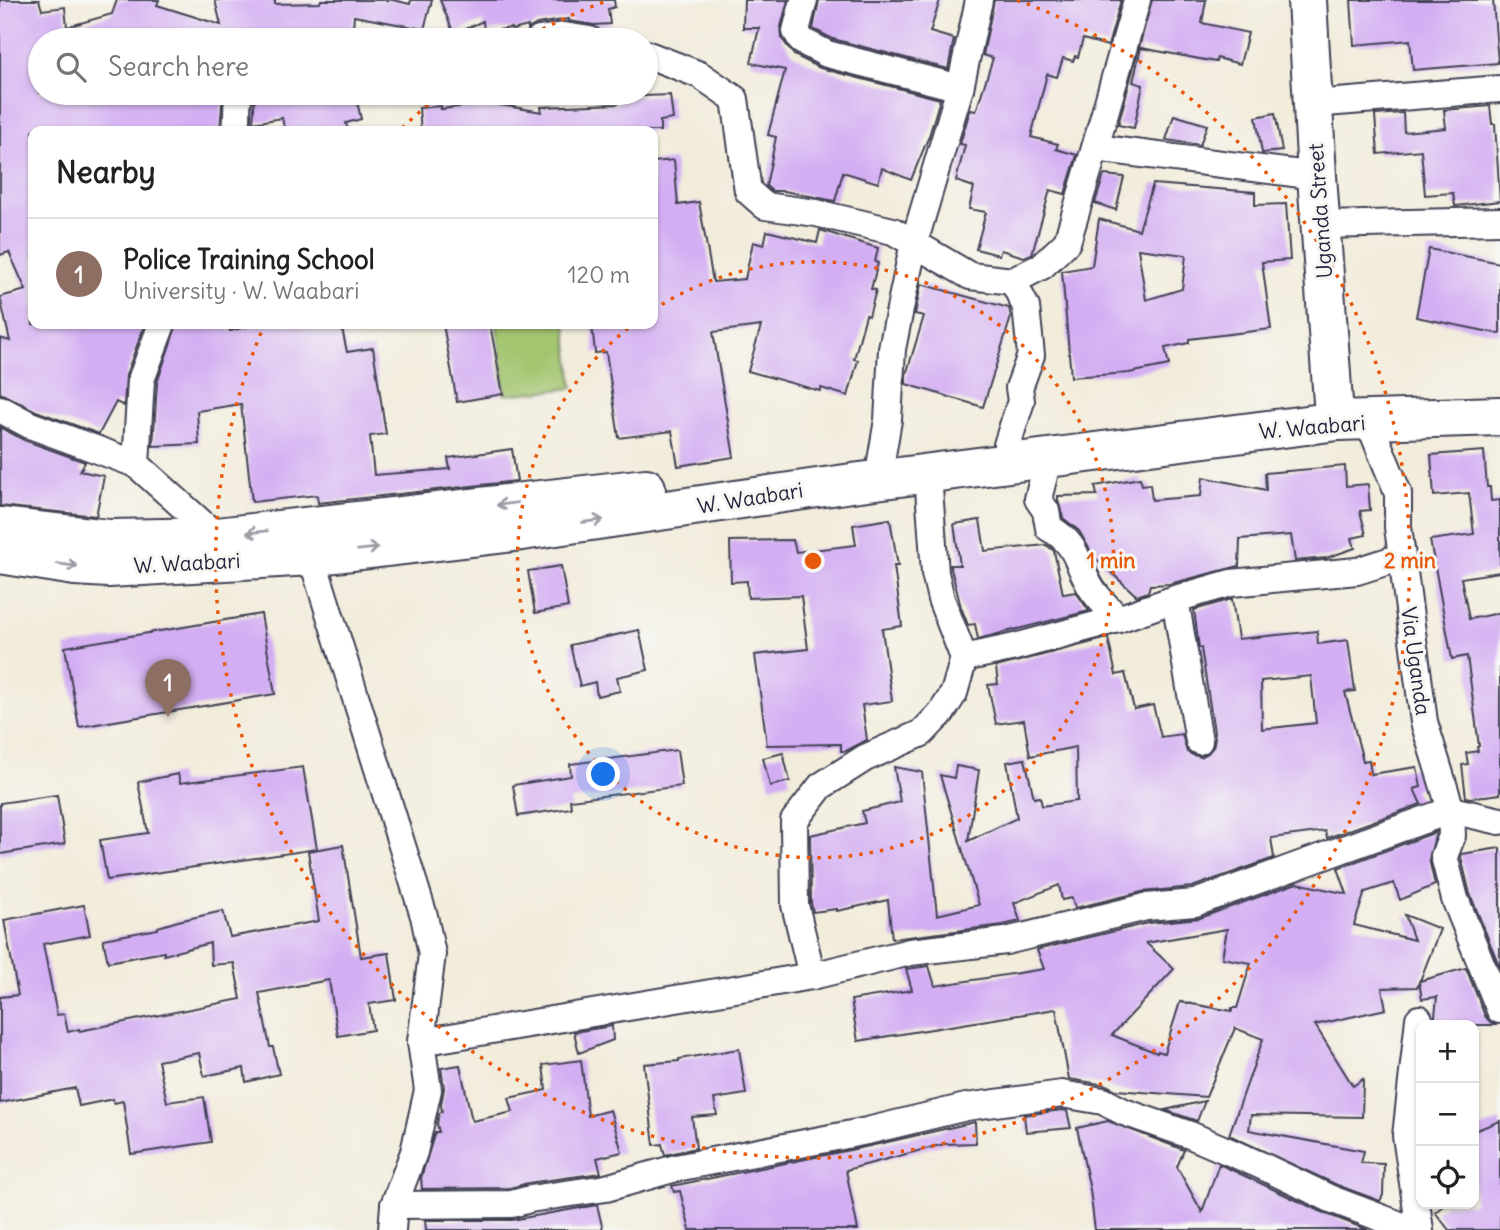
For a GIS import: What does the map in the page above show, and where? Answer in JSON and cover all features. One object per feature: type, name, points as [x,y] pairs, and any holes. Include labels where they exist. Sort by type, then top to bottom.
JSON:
[{"type":"main road","name":"Uganda Street","points":[[1307,0],[1320,225],[1347,415]]},
{"type":"main road","name":"W. Waabari","points":[[0,554],[75,566],[109,568],[1007,445],[1347,415],[1500,398]]},
{"type":"main road","name":"W. Waabari","points":[[0,527],[109,538],[217,537],[307,542],[515,533],[852,483],[1048,460],[1347,415],[1500,416]]},
{"type":"street","points":[[804,0],[796,31],[802,41],[827,54],[960,88]]},
{"type":"street","points":[[881,461],[888,420],[892,349],[914,243],[960,88],[979,0]]},
{"type":"street","points":[[658,59],[700,75],[735,99],[748,191],[765,206],[816,213],[893,230],[970,276],[1013,281],[1042,266],[1068,242],[1137,0]]},
{"type":"street","points":[[1313,104],[1500,89]]},
{"type":"street","points":[[237,126],[238,105]]},
{"type":"street","points":[[1095,148],[1317,176]]},
{"type":"street","points":[[1320,225],[1500,221]]},
{"type":"street","points":[[1007,445],[1021,401],[1019,387],[1031,355],[1026,307],[1013,281]]},
{"type":"street","points":[[136,464],[141,380],[160,329]]},
{"type":"street","points":[[0,408],[30,425],[136,464],[217,537]]},
{"type":"street","name":"Via Uganda","points":[[1347,415],[1398,493],[1401,557],[1424,722],[1451,810]]},
{"type":"street","points":[[1048,460],[1038,499],[1046,511],[1049,528],[1062,535],[1077,553],[1092,589],[1118,619]]},
{"type":"street","points":[[812,976],[795,905],[794,821],[821,786],[865,758],[922,733],[942,712],[954,693],[964,658],[941,599],[935,573],[928,474]]},
{"type":"street","points":[[307,542],[424,916],[432,954],[421,1042],[428,1090],[414,1152],[393,1218],[512,1204],[606,1188],[676,1168],[867,1131],[966,1107],[1062,1094],[1103,1101],[1124,1112],[1190,1135],[1260,1165],[1331,1199],[1413,1230]]},
{"type":"street","points":[[964,658],[1016,647],[1118,619],[1231,583],[1357,571],[1401,557]]},
{"type":"street","points":[[1175,599],[1199,741]]},
{"type":"street","points":[[421,1042],[812,976],[910,953],[1006,941],[1146,907],[1195,902],[1451,810],[1500,821]]},
{"type":"street","points":[[1451,810],[1452,836],[1444,856],[1455,900],[1491,968],[1500,1010]]},
{"type":"street","points":[[1419,1019],[1406,1136],[1420,1230]]},
{"type":"green space","points":[[498,329],[567,329],[573,388],[505,395]]},
{"type":"building","points":[[0,0],[39,0],[42,10],[65,7],[67,27],[112,14],[117,0],[159,0],[157,5],[221,25],[215,0],[275,0],[275,4],[320,3],[321,0],[393,0],[410,4],[411,0],[432,0],[424,28],[354,16],[353,28],[28,28],[28,105],[222,105],[220,126],[28,126],[28,329],[143,329],[126,375],[124,406],[116,402],[99,434],[36,411],[0,393],[0,338],[10,341],[0,297],[26,290],[9,252],[0,255]]},
{"type":"building","points":[[440,0],[614,0],[615,7],[608,9],[610,24],[594,25],[569,19],[537,24],[530,28],[484,28],[483,21],[467,28],[452,28]]},
{"type":"building","points":[[744,0],[788,0],[781,27],[782,39],[794,55],[820,68],[940,99],[929,136],[911,180],[882,168],[878,183],[843,172],[835,201],[772,191],[766,186],[776,137],[768,135],[785,70],[751,63],[759,28],[743,28]]},
{"type":"building","points":[[819,0],[940,0],[930,32],[954,39],[948,69],[833,39],[813,29]]},
{"type":"building","points":[[994,0],[1121,0],[1108,46],[1083,39],[1078,57],[1075,56],[1073,61],[1063,58],[1057,77],[1047,74],[1031,137],[1058,144],[1056,149],[1077,155],[1065,194],[1050,190],[1032,254],[1024,257],[1001,250],[999,255],[976,249],[986,212],[969,209],[974,187],[956,181],[965,145],[960,144],[970,110],[976,111],[993,58],[983,55]]},
{"type":"building","points":[[1152,0],[1206,0],[1202,23],[1248,33],[1240,64],[1217,58],[1216,62],[1141,48],[1133,82],[1143,85],[1134,128],[1118,125]]},
{"type":"building","points":[[1351,0],[1493,0],[1498,63],[1413,70],[1410,40],[1354,45]]},
{"type":"building","points":[[658,95],[670,95],[673,119],[660,121],[660,131],[658,126],[421,126],[419,108],[501,105],[542,112],[541,107],[658,105]]},
{"type":"building","points":[[254,105],[358,105],[361,119],[346,123],[347,126],[284,126],[282,118],[253,123]]},
{"type":"building","points":[[1490,106],[1492,124],[1495,124],[1500,201],[1455,206],[1453,193],[1425,195],[1421,150],[1378,154],[1375,115],[1403,113],[1404,132],[1446,128],[1444,110]]},
{"type":"building","points":[[1275,113],[1282,151],[1262,153],[1256,117]]},
{"type":"building","points":[[1174,115],[1207,125],[1200,145],[1166,140]]},
{"type":"building","points":[[674,160],[678,205],[699,202],[713,282],[745,279],[753,242],[764,245],[767,231],[817,243],[820,230],[878,248],[875,262],[878,263],[871,289],[876,290],[854,359],[858,360],[848,396],[748,371],[761,326],[713,332],[734,457],[678,466],[672,431],[619,438],[606,352],[595,353],[593,329],[658,329],[658,162]]},
{"type":"building","points":[[1104,175],[1124,177],[1116,210],[1095,203]]},
{"type":"building","points":[[1153,184],[1255,192],[1255,205],[1286,204],[1290,260],[1262,262],[1271,329],[1189,339],[1189,343],[1165,348],[1169,365],[1129,373],[1071,377],[1062,271],[1092,266],[1099,219],[1139,230]],"holes":[[[1138,249],[1186,255],[1182,289],[1146,300]]]},
{"type":"building","points":[[1429,249],[1500,263],[1500,334],[1416,317]]},
{"type":"building","points":[[921,284],[1009,308],[1011,317],[983,407],[906,384],[906,375],[924,316],[915,314]]},
{"type":"building","points":[[175,329],[342,329],[347,352],[373,348],[386,434],[370,436],[374,475],[450,469],[448,458],[512,449],[517,481],[318,503],[317,495],[252,502],[241,404],[197,411],[199,444],[153,446],[157,383]]},
{"type":"building","points":[[444,329],[491,329],[503,394],[457,402]]},
{"type":"building","points":[[0,427],[24,440],[85,462],[80,471],[104,476],[96,516],[0,506]]},
{"type":"building","points":[[1484,451],[1491,501],[1500,500],[1500,572],[1461,578],[1469,619],[1500,613],[1500,794],[1470,798],[1466,797],[1462,765],[1468,764],[1466,753],[1478,751],[1479,746],[1467,656],[1452,659],[1430,540],[1474,534],[1469,493],[1434,496],[1431,455]]},
{"type":"building","points":[[1345,466],[1346,486],[1368,484],[1370,510],[1360,511],[1366,535],[1352,538],[1355,548],[1326,558],[1295,561],[1291,535],[1240,539],[1239,566],[1169,584],[1150,585],[1148,592],[1137,596],[1094,557],[1079,531],[1063,518],[1058,500],[1058,496],[1097,495],[1095,486],[1140,478],[1142,485],[1150,484],[1152,500],[1201,496],[1203,477],[1266,490],[1265,473]]},
{"type":"building","points":[[890,519],[898,566],[894,566],[902,626],[882,629],[892,701],[862,705],[867,740],[846,751],[841,751],[841,744],[767,745],[755,655],[808,649],[801,596],[748,598],[747,581],[731,582],[730,541],[793,540],[796,552],[856,545],[853,525]]},
{"type":"building","points":[[980,520],[985,551],[1046,545],[1054,551],[1063,594],[1076,592],[1089,611],[978,639],[975,624],[968,625],[961,607],[950,565],[960,565],[954,524]]},
{"type":"building","points":[[561,566],[568,607],[535,613],[528,571]]},
{"type":"building","points":[[1232,599],[1238,639],[1317,631],[1318,644],[1348,640],[1355,691],[1345,692],[1363,761],[1369,760],[1371,774],[1417,767],[1421,787],[1414,789],[1421,804],[1327,838],[1325,831],[1271,838],[1274,858],[1192,887],[1142,892],[1075,908],[1072,898],[1062,900],[1059,885],[1014,903],[1020,921],[1003,925],[892,939],[888,900],[837,911],[813,912],[810,835],[865,823],[862,811],[900,802],[894,767],[922,772],[937,915],[979,905],[940,775],[954,778],[956,766],[979,770],[968,841],[1017,818],[1007,762],[1025,759],[1034,798],[1040,797],[1042,806],[1077,801],[1076,747],[1030,756],[1024,720],[996,724],[988,685],[998,684],[996,667],[1108,638],[1116,675],[1125,673],[1134,709],[1153,705],[1161,737],[1182,734],[1187,752],[1201,757],[1208,753],[1215,738],[1194,610]],"holes":[[[1311,676],[1316,723],[1262,729],[1261,681]]]},
{"type":"building","points":[[261,614],[275,694],[79,727],[65,647]]},
{"type":"building","points":[[639,630],[648,670],[617,677],[620,691],[597,696],[595,682],[580,686],[570,645]]},
{"type":"building","points":[[677,750],[682,786],[570,800],[571,808],[518,816],[513,785],[571,776],[570,764]]},
{"type":"building","points":[[783,753],[790,781],[770,786],[763,758]]},
{"type":"building","points":[[303,767],[317,849],[107,880],[100,840],[148,833],[138,782],[178,774],[180,783]]},
{"type":"building","points":[[57,795],[65,844],[0,854],[0,803]]},
{"type":"building","points":[[1436,832],[1429,859],[1435,885],[1400,900],[1394,883],[1365,892],[1354,925],[1414,940],[1405,915],[1440,929],[1420,981],[1466,968],[1485,1016],[1497,1025],[1479,1025],[1479,1020],[1435,1020],[1437,997],[1422,999],[1419,982],[1417,987],[1382,988],[1386,1009],[1315,1025],[1353,1086],[1363,1079],[1362,1117],[1251,1115],[1249,1130],[1364,1151],[1361,1163],[1384,1164],[1383,1195],[1380,1201],[1337,1185],[1229,1135],[1263,1039],[1235,1028],[1206,1097],[1116,1090],[1106,1085],[1069,1079],[1056,1009],[858,1041],[851,1000],[912,990],[906,969],[929,966],[935,986],[1044,969],[1037,950],[1149,923],[1200,918],[1297,883],[1347,894],[1338,868]],"holes":[[[1227,929],[1222,958],[1251,963],[1237,1008],[1232,1008],[1232,1011],[1180,1002],[1164,1053],[1157,1053],[1112,1035],[1174,969],[1146,943]]]},
{"type":"building","points":[[343,845],[361,957],[389,953],[396,1000],[369,1004],[373,1030],[338,1036],[329,980],[259,993],[270,1047],[273,1047],[279,1074],[246,1082],[244,1068],[204,1076],[199,1053],[158,1061],[167,1102],[204,1097],[211,1142],[131,1154],[123,1101],[114,1103],[113,1099],[79,1106],[75,1088],[0,1103],[0,997],[18,995],[4,920],[84,905],[90,935],[43,944],[57,1015],[64,1014],[68,1032],[241,999],[234,963],[211,965],[210,943],[164,955],[164,952],[108,962],[103,939],[158,929],[178,921],[223,911],[230,937],[319,921],[308,851]]},
{"type":"building","points":[[1500,848],[1500,968],[1470,894],[1461,857],[1462,854]]},
{"type":"building","points":[[612,1026],[613,1040],[579,1053],[574,1032]]},
{"type":"building","points":[[739,1049],[746,1094],[714,1099],[717,1115],[692,1117],[696,1148],[665,1155],[662,1144],[654,1145],[644,1064],[679,1061]]},
{"type":"building","points":[[581,1060],[588,1116],[610,1110],[622,1152],[597,1158],[601,1173],[510,1188],[422,1189],[421,1178],[435,1132],[439,1132],[437,1124],[439,1113],[442,1112],[444,1088],[441,1068],[460,1065],[472,1121],[513,1112],[509,1098],[546,1090],[543,1065]]},
{"type":"building","points":[[1205,1101],[1197,1121],[1165,1110]]},
{"type":"building","points":[[1067,1111],[1071,1128],[1026,1132],[1024,1115]]},
{"type":"building","points":[[1108,1121],[1184,1150],[1177,1167],[1202,1212],[1219,1164],[1324,1213],[1368,1230],[1095,1230],[1077,1128]]},
{"type":"building","points":[[1500,1121],[1500,1230],[1449,1230],[1435,1212],[1440,1209],[1479,1209],[1479,1129]]},
{"type":"building","points":[[975,1122],[976,1143],[944,1144],[846,1170],[858,1230],[690,1230],[680,1191],[674,1192],[672,1186],[870,1146]]},
{"type":"building","points":[[597,1205],[603,1230],[426,1230],[425,1220],[512,1220]]},
{"type":"place","name":"Police Training School","points":[[168,717]]}]
